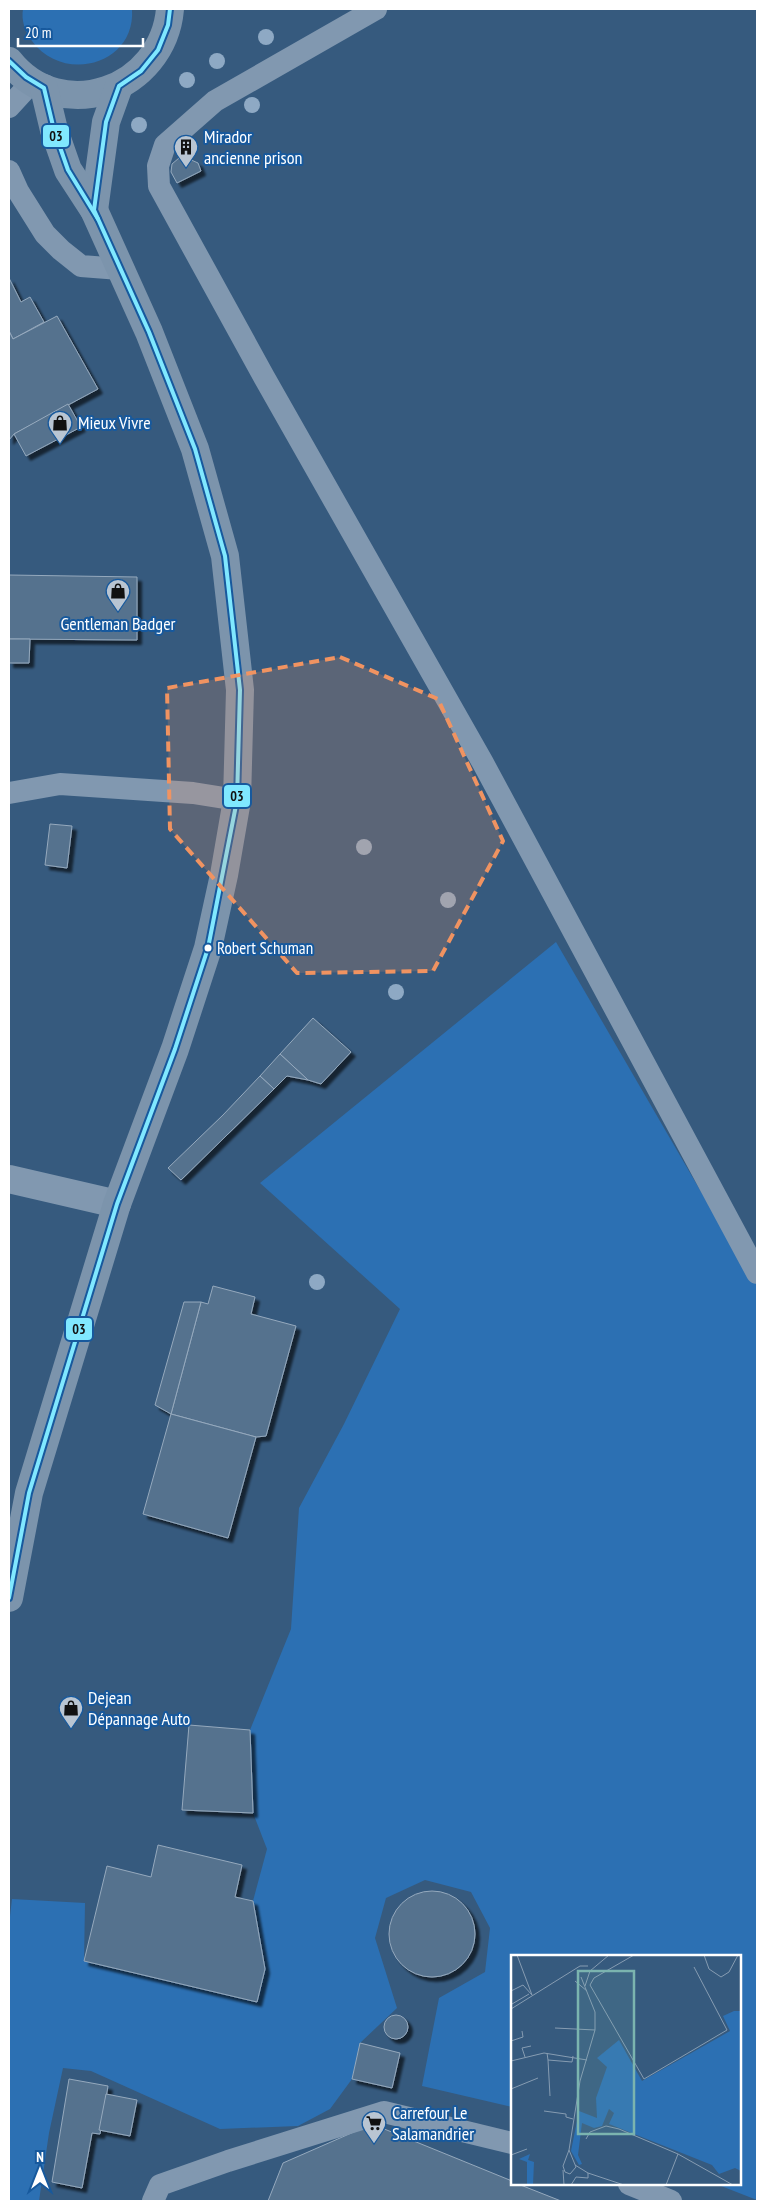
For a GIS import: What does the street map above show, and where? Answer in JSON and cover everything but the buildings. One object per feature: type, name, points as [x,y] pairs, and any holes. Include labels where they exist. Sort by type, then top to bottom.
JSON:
[{"type":"main road","points":[[9,61],[38,85],[69,95],[95,94],[119,86],[142,71],[158,50],[168,25],[170,9]]},
{"type":"main road","points":[[9,1598],[29,1493],[117,1204],[175,1050],[208,948],[237,800],[240,690],[225,556],[195,449],[149,332],[94,210],[68,170],[38,85]]},
{"type":"main road","points":[[94,210],[106,122],[119,86]]},
{"type":"street","points":[[9,1179],[117,1204]]},
{"type":"lane","points":[[376,9],[215,101],[165,145],[158,166],[159,186],[264,377],[483,763],[757,1273]]},
{"type":"lane","points":[[9,107],[38,85]]},
{"type":"lane","points":[[9,171],[45,234],[61,250],[81,266],[120,269]]},
{"type":"lane","points":[[9,793],[60,784],[192,793],[237,800]]},
{"type":"lane","points":[[152,2201],[160,2185],[228,2160],[384,2112],[511,2143]]},
{"type":"lane","points":[[632,2185],[672,2201]]},
{"type":"highlighted area","points":[[340,657],[438,699],[503,841],[433,971],[297,973],[170,829],[167,688]]},
{"type":"shaded area","points":[[23,9],[132,9],[130,28],[122,44],[110,55],[95,62],[78,65],[61,62],[45,54],[32,41],[24,26]]},
{"type":"shaded area","points":[[556,942],[700,1190],[757,1284],[757,2200],[719,2185],[741,2185],[741,1955],[511,1955],[511,2107],[422,2086],[439,1998],[485,1972],[490,1928],[471,1892],[425,1880],[386,1898],[375,1938],[397,2008],[360,2043],[352,2079],[330,2109],[298,2126],[220,2129],[91,2071],[63,2068],[49,2133],[39,2201],[9,2201],[9,1925],[12,1899],[85,1903],[84,1961],[257,2002],[265,1969],[253,1901],[267,1849],[253,1813],[250,1730],[291,1629],[299,1508],[344,1424],[400,1309],[260,1183]]},
{"type":"transit line","name":"03","points":[[9,1598],[29,1493],[117,1204],[175,1049],[208,948],[237,800],[240,690],[225,556],[195,449],[149,332],[94,210],[106,122],[119,86],[141,71],[158,50],[168,25],[170,9]]},
{"type":"transit line","name":"03","points":[[9,61],[26,77],[44,88],[54,130],[68,170],[98,219]]},
{"type":"place","name":"Mirador ancienne prison","points":[[186,168]]},
{"type":"place","name":"Mieux Vivre","points":[[60,444]]},
{"type":"place","name":"Gentleman Badger","points":[[118,612]]},
{"type":"place","name":"Robert Schuman","points":[[208,948]]},
{"type":"place","name":"Dejean Dépannage Auto","points":[[71,1729]]},
{"type":"place","name":"Carrefour Le Salamandrier","points":[[374,2144]]}]
